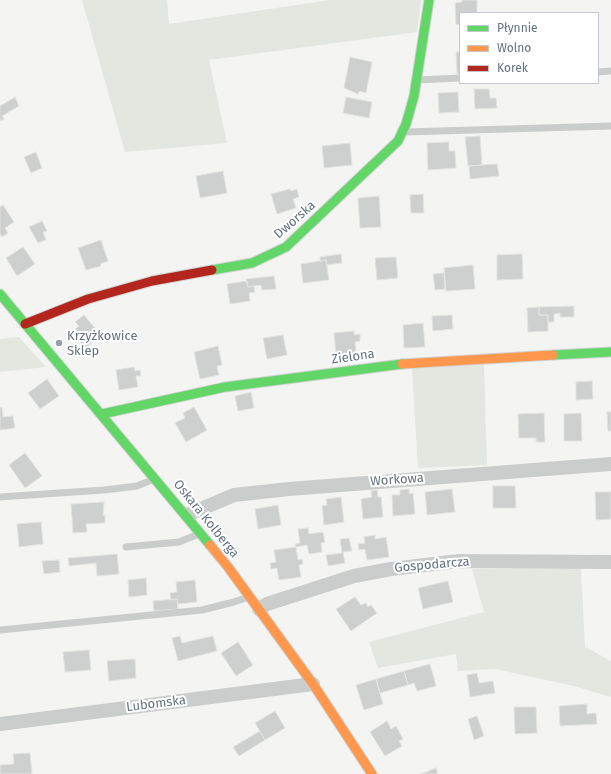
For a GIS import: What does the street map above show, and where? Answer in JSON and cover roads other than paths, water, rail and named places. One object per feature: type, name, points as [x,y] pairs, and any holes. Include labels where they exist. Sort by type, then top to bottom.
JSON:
[{"type":"street","name":"Dworska","points":[[25,324],[88,299],[152,281],[252,263],[286,247],[398,141],[414,96],[429,0]]},
{"type":"street","name":"Oskara Kolberga","points":[[0,294],[187,515],[250,596],[313,684],[372,774]]},
{"type":"street","name":"Zielona","points":[[102,414],[225,387],[391,365],[611,352]]},
{"type":"street","name":"Workowa","points":[[187,515],[234,495],[289,489],[611,464]]},
{"type":"street","name":"Gospodarcza","points":[[259,608],[267,604],[354,576],[391,569],[459,561],[611,562]]},
{"type":"street","name":"Lubomska","points":[[0,724],[313,684]]},
{"type":"lane","points":[[599,72],[611,71]]},
{"type":"lane","points":[[417,80],[459,78]]},
{"type":"lane","points":[[402,132],[611,126]]},
{"type":"lane","points":[[0,497],[104,490],[137,486],[156,478]]},
{"type":"lane","points":[[126,547],[179,542],[201,533]]},
{"type":"lane","points":[[0,630],[202,610],[234,602],[250,596]]},
{"type":"place","name":"Krzyżkowice Sklep","points":[[59,343]]}]
